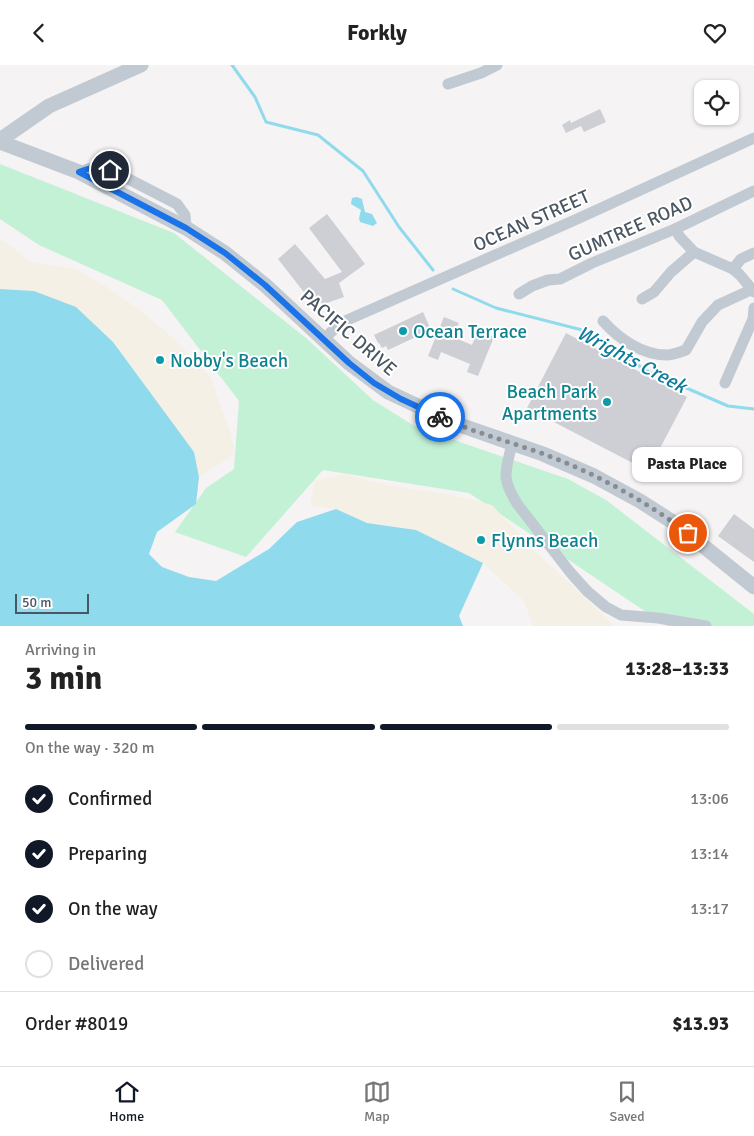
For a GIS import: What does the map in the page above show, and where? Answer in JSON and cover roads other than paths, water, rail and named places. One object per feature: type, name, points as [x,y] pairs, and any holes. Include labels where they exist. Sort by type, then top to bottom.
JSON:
[{"type":"street","points":[[0,141],[49,106],[141,65]]},
{"type":"street","points":[[448,84],[481,73],[497,65]]},
{"type":"street","name":"OCEAN STREET","points":[[325,339],[345,321],[575,220],[754,138]]},
{"type":"street","name":"PACIFIC DRIVE","points":[[0,141],[79,172],[186,228],[225,253],[265,285],[349,363],[388,392],[454,423],[542,454],[594,476],[640,501],[676,525],[754,587]]},
{"type":"street","name":"GUMTREE ROAD","points":[[519,294],[532,286],[548,280],[560,279],[592,263],[675,229],[754,191]]},
{"type":"street","points":[[603,321],[613,333],[631,345],[649,352],[669,355],[686,350],[702,322],[718,305],[753,291],[740,275],[732,269],[694,252],[675,229]]},
{"type":"street","points":[[642,299],[654,292],[671,272],[694,252]]},
{"type":"street","points":[[732,269],[741,259],[754,253]]},
{"type":"street","points":[[724,383],[753,319],[754,309]]},
{"type":"street","points":[[512,444],[505,478],[509,489],[524,512],[587,591],[606,607],[621,615],[658,618],[706,626]]},
{"type":"water","points":[[352,198],[362,199],[365,212],[372,214],[377,223],[373,226],[360,222],[361,210],[351,204]]},
{"type":"water","points":[[0,289],[34,291],[76,307],[113,342],[194,452],[199,477],[196,504],[157,532],[149,554],[162,567],[189,577],[216,581],[269,549],[297,522],[336,509],[367,523],[416,530],[483,563],[459,616],[463,626],[0,626]]},
{"type":"waterway","name":"Wrights Creek","points":[[232,65],[255,97],[266,122],[318,135],[363,171],[399,227],[433,270]]},
{"type":"waterway","name":"Wrights Creek","points":[[453,289],[496,308],[586,331],[647,371],[728,406],[754,409]]},
{"type":"place","name":"Ocean Terrace","points":[[403,331]]},
{"type":"place","name":"Nobby's Beach","points":[[160,360]]},
{"type":"place","name":"Beach Park Apartments","points":[[607,402]]},
{"type":"place","name":"Pasta Place","points":[[688,533]]},
{"type":"place","name":"Flynns Beach","points":[[481,540]]}]
